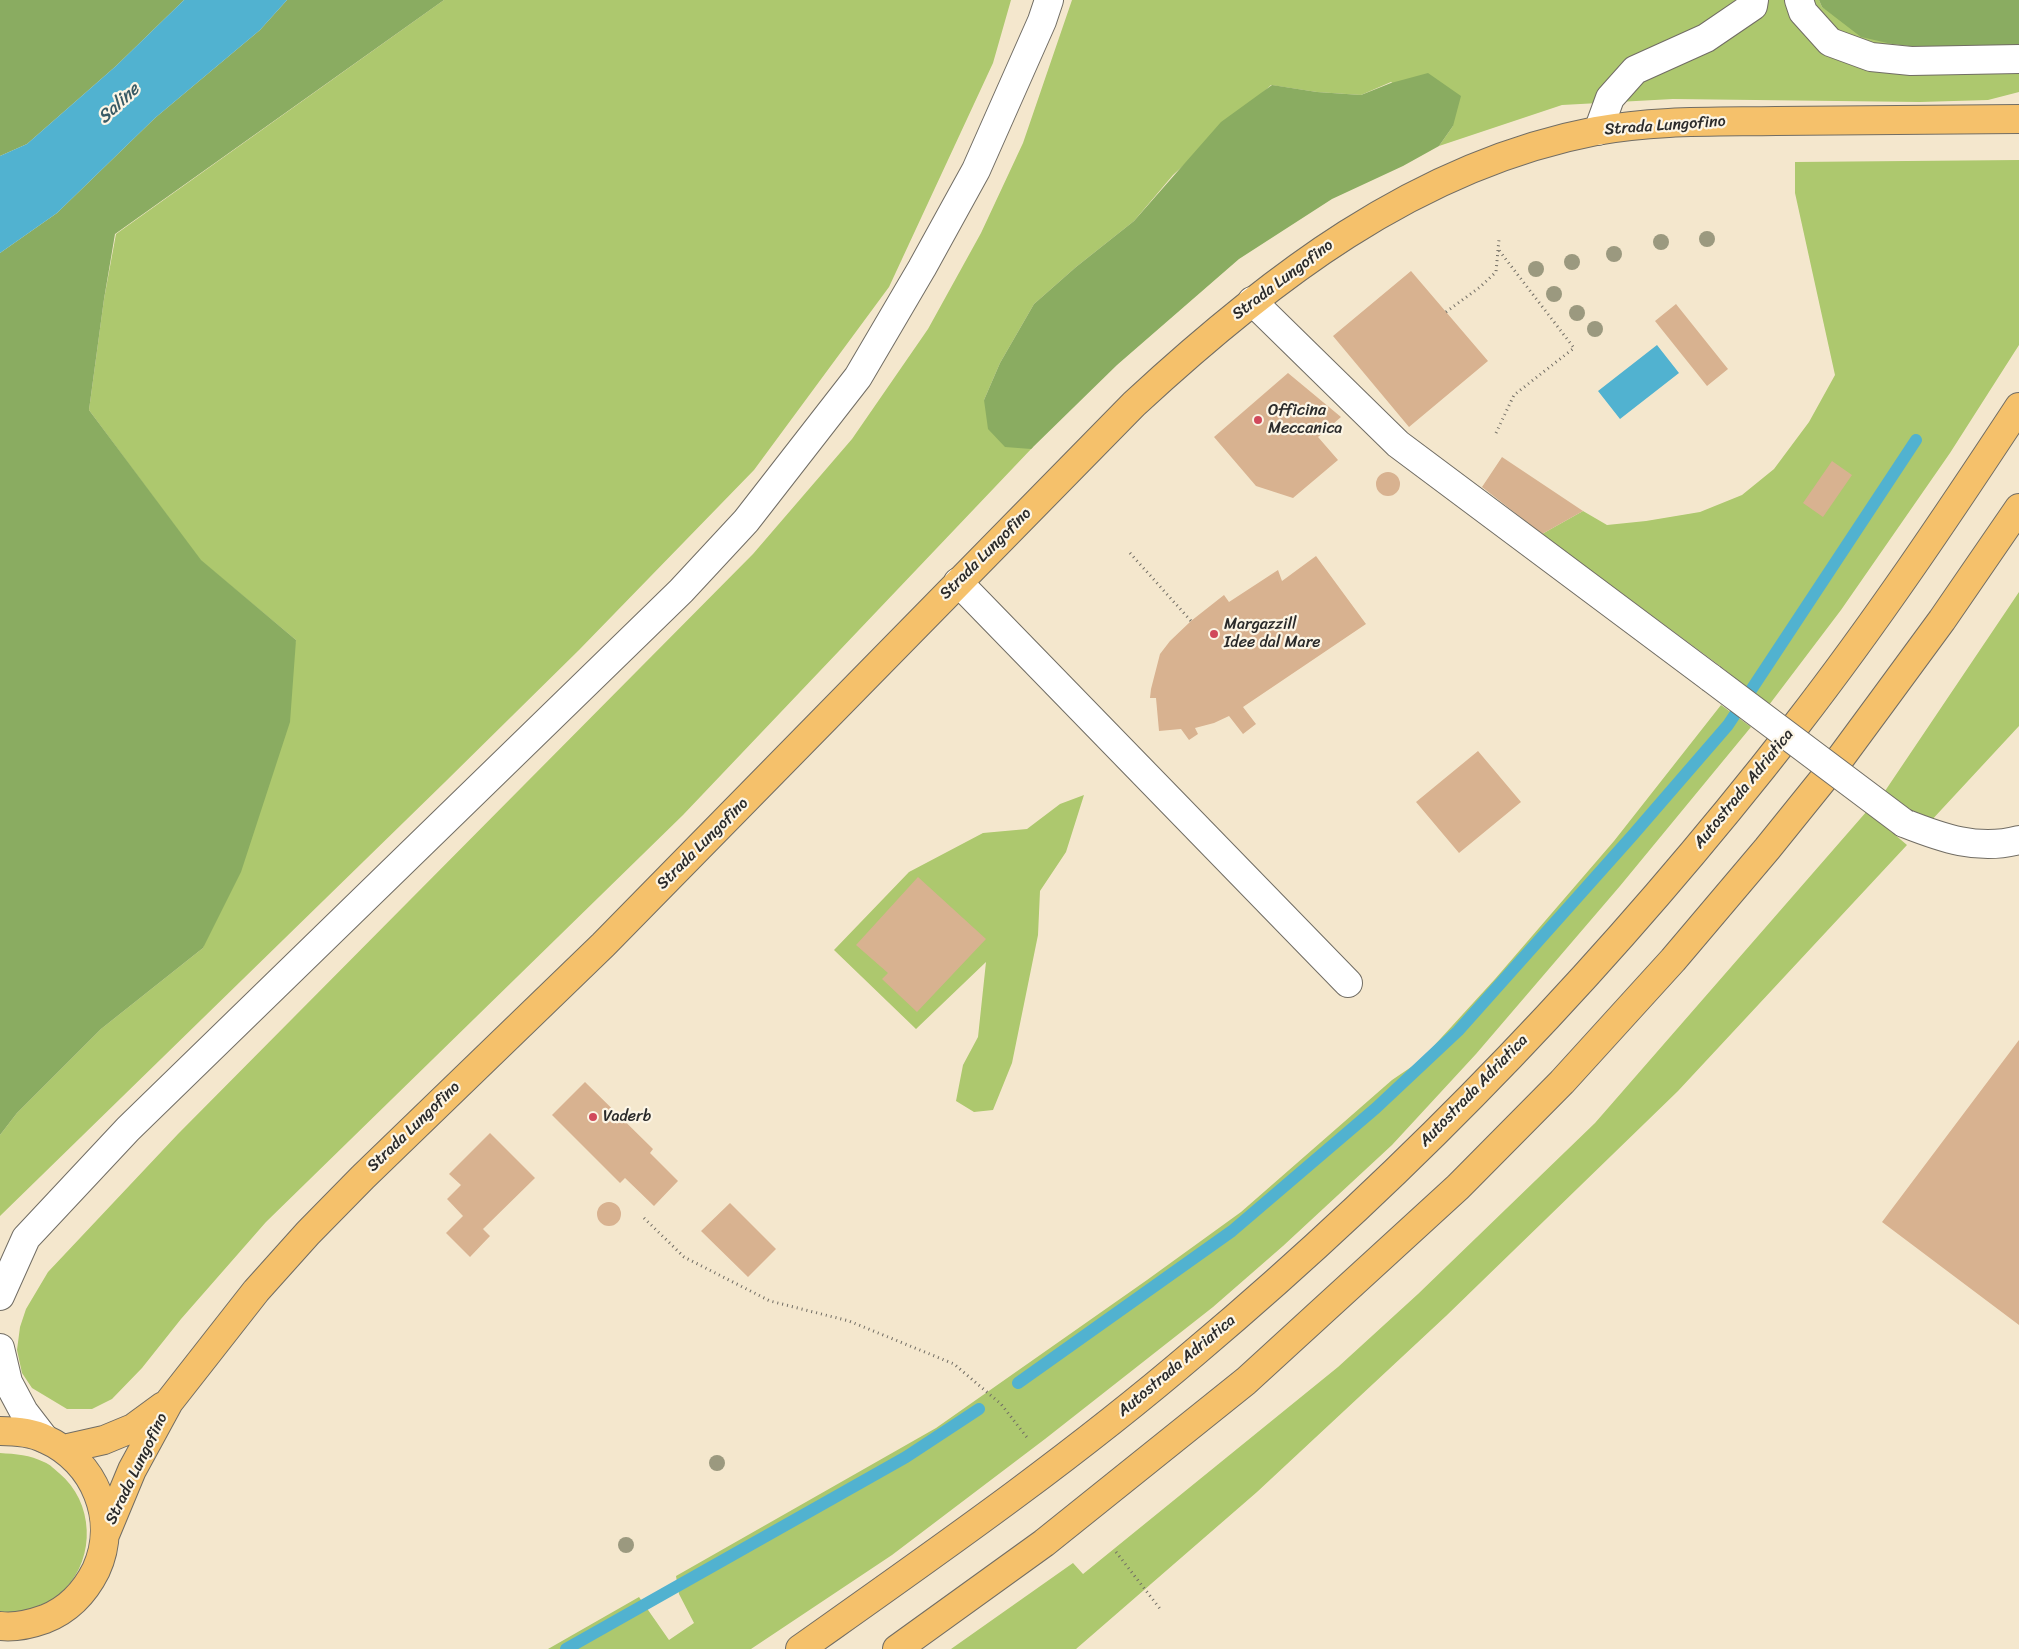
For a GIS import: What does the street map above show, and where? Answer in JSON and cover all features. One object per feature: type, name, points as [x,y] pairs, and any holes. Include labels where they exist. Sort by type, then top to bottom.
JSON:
[{"type":"main road","name":"Strada Lungofino","points":[[105,1535],[132,1470],[168,1402],[256,1291],[308,1233],[370,1170],[603,945],[1134,404],[1190,352],[1252,301],[1343,236],[1427,187],[1532,146],[1598,131],[1667,123],[2019,120]]},
{"type":"main road","name":"Autostrada Adriatica","points":[[800,1649],[1026,1488],[1194,1354],[1323,1239],[1420,1148],[1582,978],[1715,826],[1798,722],[1862,636],[1956,503],[2019,407]]},
{"type":"main road","points":[[897,1649],[1044,1543],[1239,1387],[1458,1187],[1562,1082],[1673,960],[1767,849],[1842,756],[1942,620],[2019,508]]},
{"type":"main road","name":"Strada Lungofino","points":[[54,1444],[104,1440],[133,1428],[168,1402]]},
{"type":"main road","points":[[0,1431],[23,1432],[54,1444],[78,1462],[95,1487],[104,1515],[105,1535],[100,1559],[90,1582],[74,1600],[54,1615],[31,1624],[0,1644]]},
{"type":"main road","points":[[0,1626],[31,1624]]},
{"type":"street","points":[[0,1311],[5,1284],[26,1238],[128,1129],[681,591],[746,521],[858,377],[922,268],[976,170],[1042,21],[1049,0]]},
{"type":"street","points":[[1598,131],[1610,98],[1635,70],[1706,38],[1753,6],[1754,0]]},
{"type":"street","points":[[1798,0],[1803,12],[1830,42],[1871,57],[1911,61],[2019,59]]},
{"type":"street","points":[[1252,301],[1398,444],[1904,823],[1941,838],[1973,844],[2019,840]]},
{"type":"street","points":[[958,582],[1348,984]]},
{"type":"street","points":[[0,1348],[8,1382],[24,1412],[54,1444]]},
{"type":"path","points":[[1446,312],[1480,287],[1496,272],[1499,239]]},
{"type":"path","points":[[1496,433],[1514,395],[1574,348],[1498,249]]},
{"type":"path","points":[[1130,553],[1191,621]]},
{"type":"path","points":[[644,1218],[684,1257],[770,1300],[849,1321],[954,1364],[1001,1404],[1031,1442]]},
{"type":"path","points":[[1116,1552],[1161,1610]]},
{"type":"green space","points":[[0,0],[184,0],[116,66],[27,144],[0,156]]},
{"type":"green space","points":[[287,0],[444,0],[115,234],[89,410],[201,560],[296,640],[290,722],[241,872],[203,948],[101,1029],[17,1113],[0,1135],[0,253],[57,213],[155,118],[260,30]]},
{"type":"green space","points":[[444,0],[1011,0],[993,63],[889,287],[754,470],[579,650],[0,1216],[0,1135],[17,1113],[101,1029],[203,948],[296,640],[200,560],[89,410],[104,299],[116,234]]},
{"type":"green space","points":[[1072,0],[1819,0],[1822,7],[1892,44],[1960,52],[2019,50],[2019,92],[1988,100],[1920,102],[1673,99],[1562,105],[1439,146],[1453,126],[1391,82],[1361,95],[1317,92],[1271,85],[1173,175],[1134,221],[1076,267],[1034,304],[1000,363],[984,400],[1033,447],[683,815],[266,1222],[181,1319],[142,1368],[112,1399],[92,1409],[67,1409],[32,1388],[22,1373],[17,1350],[20,1327],[26,1309],[48,1272],[178,1134],[753,554],[852,439],[928,329],[981,233],[1023,143]]},
{"type":"green space","points":[[1819,0],[2019,0],[2019,50],[1960,52],[1892,44],[1861,37],[1822,7]]},
{"type":"green space","points":[[1428,73],[1461,96],[1453,126],[1439,146],[1403,166],[1332,199],[1239,259],[1117,365],[1031,449],[1005,447],[988,429],[984,400],[1000,363],[1034,304],[1076,267],[1134,221],[1221,122],[1272,85],[1317,92],[1361,95],[1391,83]]},
{"type":"green space","points":[[2019,160],[2019,345],[1950,453],[1841,610],[1769,705],[1720,666],[1542,534],[1583,511],[1607,525],[1700,512],[1742,495],[1774,469],[1809,422],[1835,375],[1795,193],[1795,162]]},
{"type":"green space","points":[[2019,592],[2019,726],[1929,823],[1885,791]]},
{"type":"green space","points":[[1721,705],[1751,727],[1620,886],[1476,1054],[1392,1145],[1283,1246],[1213,1307],[1045,1439],[892,1555],[751,1649],[548,1649],[639,1597],[669,1640],[694,1623],[679,1594],[676,1576],[936,1428],[1241,1212],[1392,1080],[1420,1061],[1495,979],[1614,841]]},
{"type":"green space","points":[[1084,795],[1066,852],[1040,891],[1038,935],[1012,1063],[993,1110],[974,1112],[956,1101],[963,1065],[978,1037],[986,962],[916,1029],[834,950],[909,872],[983,833],[1027,829],[1060,804]]},
{"type":"green space","points":[[1867,811],[1907,845],[1678,1091],[1446,1316],[1257,1492],[1076,1649],[951,1649],[1073,1563],[1083,1574],[1338,1367],[1418,1294],[1595,1123]]},
{"type":"green space","points":[[0,1453],[17,1454],[33,1458],[48,1464],[59,1473],[71,1485],[79,1499],[87,1530],[86,1546],[82,1561],[75,1576],[58,1596],[35,1610],[0,1614]]},
{"type":"water","name":"Saline","points":[[184,0],[287,0],[260,30],[155,118],[57,213],[0,253],[0,156],[27,144],[116,66]]},
{"type":"water","points":[[1657,345],[1679,373],[1620,419],[1598,391]]},
{"type":"building","points":[[1411,271],[1488,361],[1409,427],[1333,336]]},
{"type":"building","points":[[1676,304],[1728,369],[1707,386],[1655,321]]},
{"type":"building","points":[[1288,373],[1341,417],[1318,437],[1338,460],[1293,498],[1256,486],[1214,437]]},
{"type":"building","points":[[1502,457],[1583,511],[1542,534],[1482,487]]},
{"type":"building","points":[[1832,461],[1852,475],[1823,517],[1803,503]]},
{"type":"building","points":[[1388,472],[1397,475],[1400,484],[1397,493],[1388,496],[1379,493],[1376,484],[1379,475]]},
{"type":"building","points":[[1316,556],[1366,624],[1243,707],[1256,724],[1243,734],[1229,716],[1214,723],[1195,728],[1198,734],[1189,740],[1181,729],[1159,731],[1156,698],[1150,698],[1151,689],[1160,654],[1170,641],[1191,621],[1224,595],[1229,602],[1278,570],[1282,581]]},
{"type":"building","points":[[1478,751],[1521,802],[1459,853],[1416,802]]},
{"type":"building","points":[[918,877],[986,939],[917,1012],[882,979],[888,973],[856,945]]},
{"type":"building","points":[[2019,1040],[2019,1325],[1882,1222]]},
{"type":"building","points":[[585,1082],[653,1149],[650,1153],[678,1181],[654,1206],[625,1178],[620,1183],[552,1115]]},
{"type":"building","points":[[490,1133],[535,1178],[483,1229],[490,1236],[470,1257],[446,1233],[463,1216],[447,1199],[461,1185],[449,1174]]},
{"type":"building","points":[[609,1202],[618,1205],[621,1214],[618,1223],[609,1226],[600,1223],[597,1214],[600,1205]]},
{"type":"building","points":[[730,1203],[776,1249],[748,1277],[701,1231]]},
{"type":"waterway","points":[[1018,1383],[1232,1231],[1376,1108],[1458,1031],[1728,725],[1916,440]]},
{"type":"waterway","points":[[566,1649],[906,1457],[979,1409]]},
{"type":"place","name":"Officina Meccanica","points":[[1258,420]]},
{"type":"place","name":"Margazzill Idee dal Mare","points":[[1214,634]]},
{"type":"place","name":"Vaderb","points":[[593,1117]]}]
